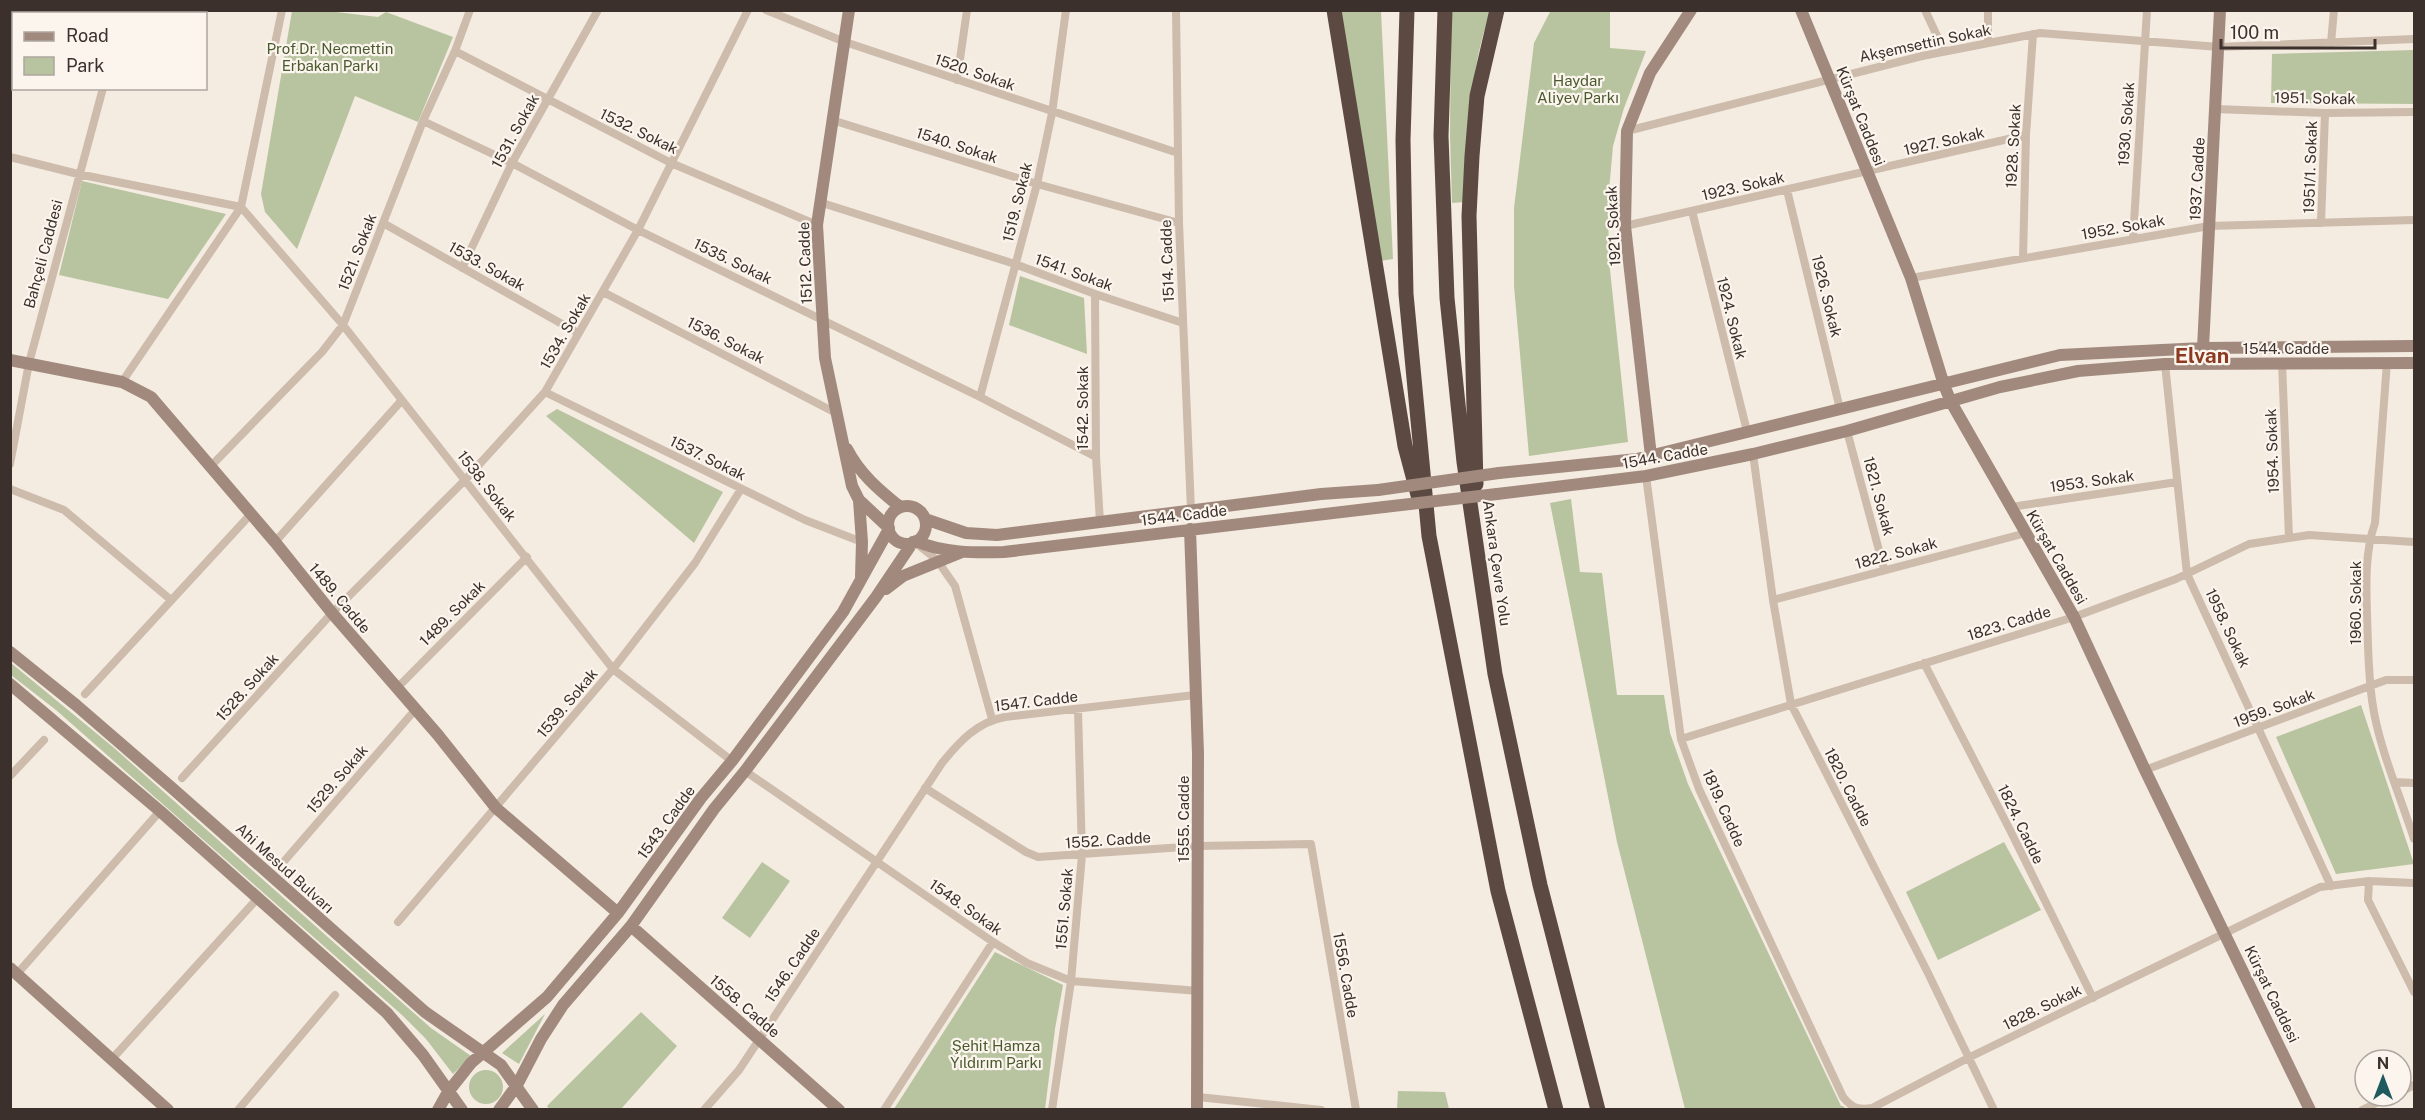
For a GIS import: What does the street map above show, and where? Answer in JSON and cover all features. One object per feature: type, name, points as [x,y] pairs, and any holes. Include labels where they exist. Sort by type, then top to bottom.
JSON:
[{"type":"highway","points":[[1334,10],[1405,446],[1429,536],[1498,891],[1556,1110]]},
{"type":"highway","points":[[1407,10],[1403,140],[1406,294],[1429,536]]},
{"type":"highway","name":"Ankara Çevre Yolu","points":[[1445,10],[1441,136],[1447,298],[1464,462],[1495,675],[1540,885],[1598,1110]]},
{"type":"highway","points":[[1478,548],[1469,206],[1476,96],[1497,10]]},
{"type":"main road","name":"1512. Cadde","points":[[849,10],[816,225],[822,320],[825,358],[852,486],[859,500],[889,529]]},
{"type":"main road","name":"1921. Sokak","points":[[1651,456],[1625,226],[1627,131],[1650,73],[1691,10]]},
{"type":"main road","name":"Kürşat Caddesi","points":[[1801,10],[1911,278],[1951,402],[2074,617],[2145,770],[2310,1110]]},
{"type":"main road","name":"1937. Cadde","points":[[2203,348],[2220,10]]},
{"type":"main road","name":"1544. Cadde","points":[[925,519],[966,533],[981,535],[1637,459],[2060,355],[2203,348],[2415,346]]},
{"type":"main road","name":"1489. Cadde","points":[[10,360],[122,382],[151,397],[275,542],[332,613],[438,735],[496,808],[618,913]]},
{"type":"main road","name":"1544. Cadde","points":[[915,542],[928,547],[1004,552],[1646,476],[1753,454],[1847,431],[2000,387],[2078,371],[2165,364],[2415,363]]},
{"type":"main road","name":"1512. Cadde","points":[[843,443],[857,468],[900,507]]},
{"type":"main road","points":[[859,500],[862,542],[860,584]]},
{"type":"main road","points":[[499,1110],[517,1085],[558,1013],[631,926],[714,809],[926,529],[925,519],[918,509],[912,506],[900,507],[892,513],[889,529],[896,539],[907,543],[915,542]]},
{"type":"main road","name":"1543. Cadde","points":[[438,1110],[448,1092],[483,1052],[547,997],[618,913],[701,798],[732,761],[843,612],[889,529]]},
{"type":"main road","name":"1555. Cadde","points":[[1190,529],[1196,695],[1198,1103]]},
{"type":"main road","points":[[876,597],[903,576],[937,560],[965,551]]},
{"type":"main road","name":"Ahi Mesud Bulvarı","points":[[10,652],[172,788],[425,1012],[501,1065],[517,1085],[532,1110]]},
{"type":"main road","points":[[10,684],[160,811],[387,1014],[423,1055],[462,1110]]},
{"type":"main road","name":"1558. Cadde","points":[[631,926],[839,1110]]},
{"type":"main road","points":[[14,971],[168,1110]]},
{"type":"street","name":"1521. Sokak","points":[[210,467],[322,352],[343,325],[423,121],[455,51],[470,10]]},
{"type":"street","name":"1531. Sokak","points":[[462,268],[512,163],[598,10]]},
{"type":"street","name":"1534. Sokak","points":[[332,613],[465,480],[545,392],[638,230],[748,10]]},
{"type":"street","name":"1520. Sokak","points":[[766,10],[845,42],[1052,113],[1178,153]]},
{"type":"street","points":[[957,80],[967,10]]},
{"type":"street","name":"1519. Sokak","points":[[980,397],[1037,184],[1052,113],[1066,10]]},
{"type":"street","name":"1514. Cadde","points":[[1176,10],[1179,223],[1191,510]]},
{"type":"street","points":[[1925,10],[1944,51]]},
{"type":"street","points":[[1988,10],[1988,43]]},
{"type":"street","name":"1930. Sokak","points":[[2133,239],[2147,10]]},
{"type":"street","points":[[2331,43],[2334,10]]},
{"type":"street","points":[[122,382],[241,207],[279,11]]},
{"type":"street","name":"Akşemsettin Sokak","points":[[1627,131],[1944,51],[2033,34],[2218,47],[2415,39]]},
{"type":"street","name":"1928. Sokak","points":[[2023,258],[2026,135],[2033,34]]},
{"type":"street","name":"1532. Sokak","points":[[455,51],[671,163],[816,225]]},
{"type":"street","name":"Bahçeli Caddesi","points":[[10,464],[29,363],[102,90]]},
{"type":"street","name":"1951. Sokak","points":[[2215,109],[2325,113],[2415,112]]},
{"type":"street","name":"1951/1. Sokak","points":[[2321,223],[2325,113]]},
{"type":"street","name":"1540. Sokak","points":[[832,120],[1037,184],[1179,223]]},
{"type":"street","name":"1535. Sokak","points":[[423,121],[512,163],[638,230],[980,397],[1096,457]]},
{"type":"street","name":"1927. Sokak","points":[[1867,172],[2026,135]]},
{"type":"street","points":[[10,158],[241,207]]},
{"type":"street","name":"1923. Sokak","points":[[1625,226],[1867,172]]},
{"type":"street","name":"1926. Sokak","points":[[1787,190],[1840,410]]},
{"type":"street","name":"1541. Sokak","points":[[819,202],[1015,264],[1183,323]]},
{"type":"street","name":"1538. Sokak","points":[[241,207],[343,325],[613,669],[732,761]]},
{"type":"street","name":"1924. Sokak","points":[[1692,211],[1747,431]]},
{"type":"street","name":"1952. Sokak","points":[[1911,278],[2210,225],[2415,220]]},
{"type":"street","name":"1533. Sokak","points":[[383,223],[578,333]]},
{"type":"street","name":"1536. Sokak","points":[[603,292],[836,413]]},
{"type":"street","name":"1542. Sokak","points":[[1095,294],[1096,457],[1100,522]]},
{"type":"street","name":"1954. Sokak","points":[[2282,362],[2289,538]]},
{"type":"street","name":"1960. Sokak","points":[[2387,362],[2375,523],[2370,538],[2366,586],[2370,687],[2379,731],[2415,839]]},
{"type":"street","name":"1958. Sokak","points":[[2165,364],[2187,574],[2331,886]]},
{"type":"street","name":"1537. Sokak","points":[[545,392],[805,520],[862,542]]},
{"type":"street","points":[[275,542],[402,400]]},
{"type":"street","name":"1821. Sokak","points":[[1847,431],[1884,569]]},
{"type":"street","name":"1820. Cadde","points":[[1753,454],[1773,600],[1791,704],[1970,1057],[1994,1110]]},
{"type":"street","name":"1819. Cadde","points":[[1646,476],[1681,739],[1699,789],[1843,1097],[1850,1105],[1859,1109],[1872,1109]]},
{"type":"street","name":"1953. Sokak","points":[[2011,507],[2177,482]]},
{"type":"street","points":[[10,489],[64,510],[171,600]]},
{"type":"street","name":"1539. Sokak","points":[[398,922],[613,669],[695,563],[741,489]]},
{"type":"street","points":[[85,694],[250,515]]},
{"type":"street","name":"1822. Sokak","points":[[1773,600],[2026,532]]},
{"type":"street","name":"1823. Cadde","points":[[1681,739],[2074,617],[2187,574],[2249,544],[2308,535],[2415,542]]},
{"type":"street","points":[[915,542],[937,560],[955,586],[992,719]]},
{"type":"street","name":"1489. Sokak","points":[[397,688],[526,557]]},
{"type":"street","name":"1528. Sokak","points":[[182,778],[332,613]]},
{"type":"street","name":"1824. Cadde","points":[[1924,663],[2093,998]]},
{"type":"street","name":"1959. Sokak","points":[[2145,770],[2386,680],[2415,680]]},
{"type":"street","name":"1547. Cadde","points":[[877,861],[957,744],[992,719],[1196,695]]},
{"type":"street","name":"1529. Sokak","points":[[280,866],[415,710]]},
{"type":"street","name":"1551. Sokak","points":[[1052,1110],[1071,981],[1082,855],[1078,710]]},
{"type":"street","points":[[10,776],[44,740]]},
{"type":"street","name":"1548. Sokak","points":[[745,771],[1027,963],[1071,981],[1199,991]]},
{"type":"street","points":[[2396,782],[2415,783]]},
{"type":"street","name":"1552. Cadde","points":[[925,788],[1026,852],[1045,857],[1198,846],[1311,844]]},
{"type":"street","points":[[14,971],[160,811]]},
{"type":"street","name":"1556. Cadde","points":[[1311,844],[1356,1110]]},
{"type":"street","name":"1546. Cadde","points":[[704,1110],[739,1070],[877,861]]},
{"type":"street","points":[[2369,881],[2368,900],[2415,992]]},
{"type":"street","name":"1828. Sokak","points":[[1872,1109],[1970,1057],[2320,887],[2369,881],[2415,883]]},
{"type":"street","points":[[112,1059],[257,899]]},
{"type":"street","points":[[884,1110],[993,942]]},
{"type":"street","points":[[238,1110],[335,995]]},
{"type":"street","points":[[1198,1103],[1322,1110]]},
{"type":"green space","name":"Haydar Aliyev Parkı","points":[[1551,10],[1610,11],[1610,48],[1646,51],[1624,108],[1613,146],[1608,201],[1609,260],[1628,442],[1529,456],[1514,286],[1514,208],[1534,43]]},
{"type":"green space","name":"Prof.Dr. Necmettin Erbakan Parkı","points":[[292,11],[328,11],[378,17],[386,12],[453,37],[418,122],[355,96],[297,249],[265,212],[261,194]]},
{"type":"green space","points":[[1339,11],[1381,11],[1393,259],[1380,261]]},
{"type":"green space","points":[[1451,11],[1491,11],[1478,56],[1474,80],[1468,130],[1464,202],[1452,203],[1450,136]]},
{"type":"green space","points":[[2414,50],[2414,104],[2271,103],[2272,54]]},
{"type":"green space","points":[[82,181],[226,214],[168,299],[59,275]]},
{"type":"green space","points":[[1020,276],[1084,298],[1087,354],[1009,325]]},
{"type":"green space","points":[[557,409],[723,492],[694,543],[546,416]]},
{"type":"green space","points":[[1571,499],[1580,572],[1602,573],[1617,695],[1664,695],[1670,733],[1688,784],[1841,1106],[1846,1109],[1685,1109],[1617,842],[1550,503]]},
{"type":"green space","points":[[11,663],[113,747],[431,1028],[471,1056],[453,1074],[426,1039],[402,1015],[56,710],[11,675]]},
{"type":"green space","points":[[2361,705],[2414,864],[2336,874],[2276,737]]},
{"type":"green space","points":[[2004,842],[2041,910],[1938,960],[1906,892]]},
{"type":"green space","points":[[762,862],[790,881],[750,938],[722,918]]},
{"type":"green space","name":"Şehit Hamza Yıldırım Parkı","points":[[995,952],[1063,985],[1045,1109],[894,1109]]},
{"type":"green space","points":[[641,1012],[677,1046],[621,1109],[549,1109],[547,1106]]},
{"type":"green space","points":[[545,1014],[519,1064],[502,1053]]},
{"type":"green space","points":[[486,1070],[498,1075],[503,1087],[498,1099],[486,1104],[474,1099],[469,1087],[474,1075]]},
{"type":"green space","points":[[1398,1091],[1445,1092],[1449,1109],[1397,1109]]},
{"type":"district","name":"Elvan","points":[[2202,355]]}]
